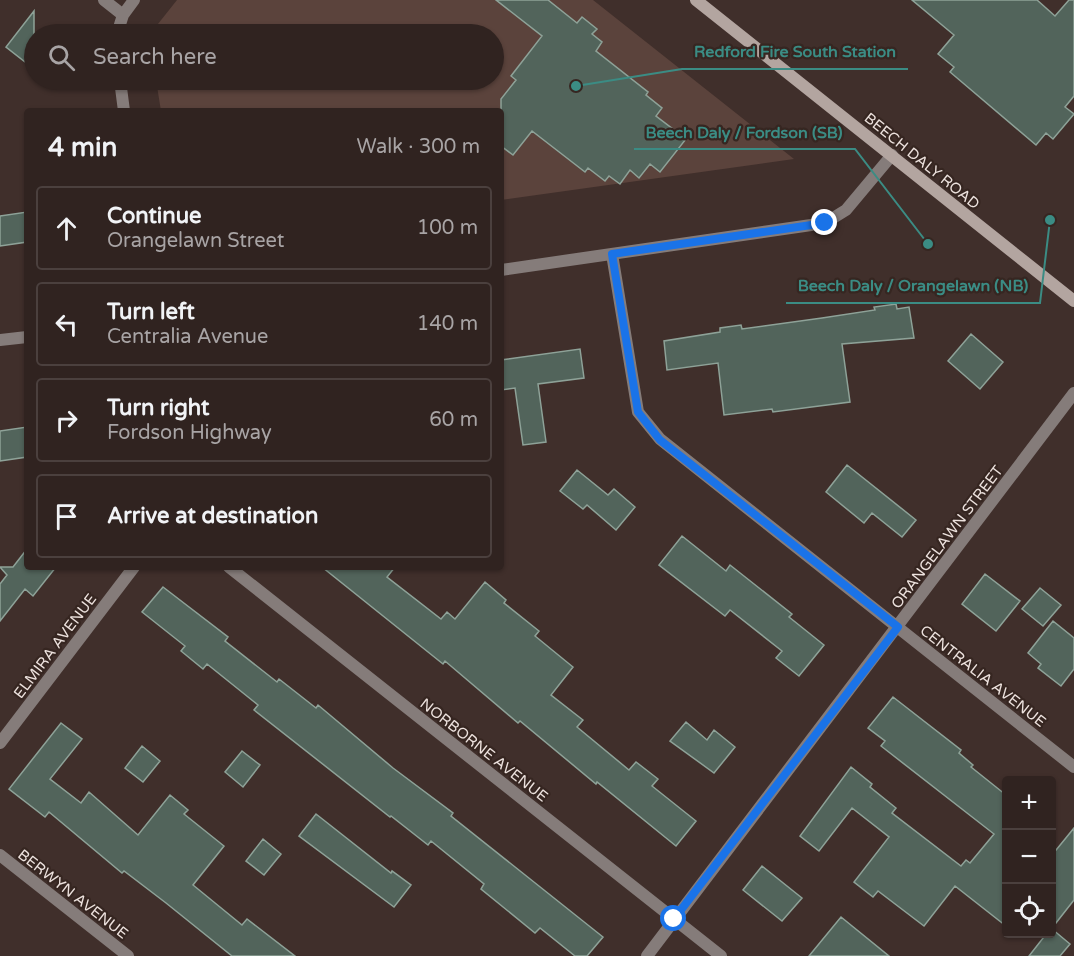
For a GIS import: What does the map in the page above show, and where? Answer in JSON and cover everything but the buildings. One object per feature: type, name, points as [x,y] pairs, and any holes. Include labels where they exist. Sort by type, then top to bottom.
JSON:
[{"type":"main road","name":"BEECH DALY ROAD","points":[[696,0],[1074,301]]},
{"type":"street","points":[[104,0],[123,15]]},
{"type":"street","points":[[120,24],[123,15],[134,0]]},
{"type":"street","points":[[121,90],[124,108]]},
{"type":"street","points":[[504,270],[825,223],[846,210],[892,155]]},
{"type":"street","name":"CENTRALIA AVENUE","points":[[612,254],[638,412],[646,426],[660,440],[1074,767]]},
{"type":"street","points":[[0,340],[24,337]]},
{"type":"street","name":"ORANGELAWN STREET","points":[[647,956],[1074,393]]},
{"type":"street","name":"ELMIRA AVENUE","points":[[0,743],[132,570]]},
{"type":"street","name":"NORBORNE AVENUE","points":[[233,570],[721,956]]},
{"type":"street","name":"BERWYN AVENUE","points":[[0,855],[128,956]]},
{"type":"shaded area","points":[[177,0],[593,0],[794,159],[504,200],[504,108],[161,108],[158,90],[504,90],[504,24],[158,24]]},
{"type":"place","name":"Redford Fire South Station","points":[[576,86]]},
{"type":"place","name":"Beech Daly / Orangelawn (NB)","points":[[1050,220]]},
{"type":"place","name":"Beech Daly / Fordson (SB)","points":[[928,244]]},
{"type":"route","points":[[674,919],[898,627],[660,440],[646,426],[638,412],[612,254],[825,223]]}]
